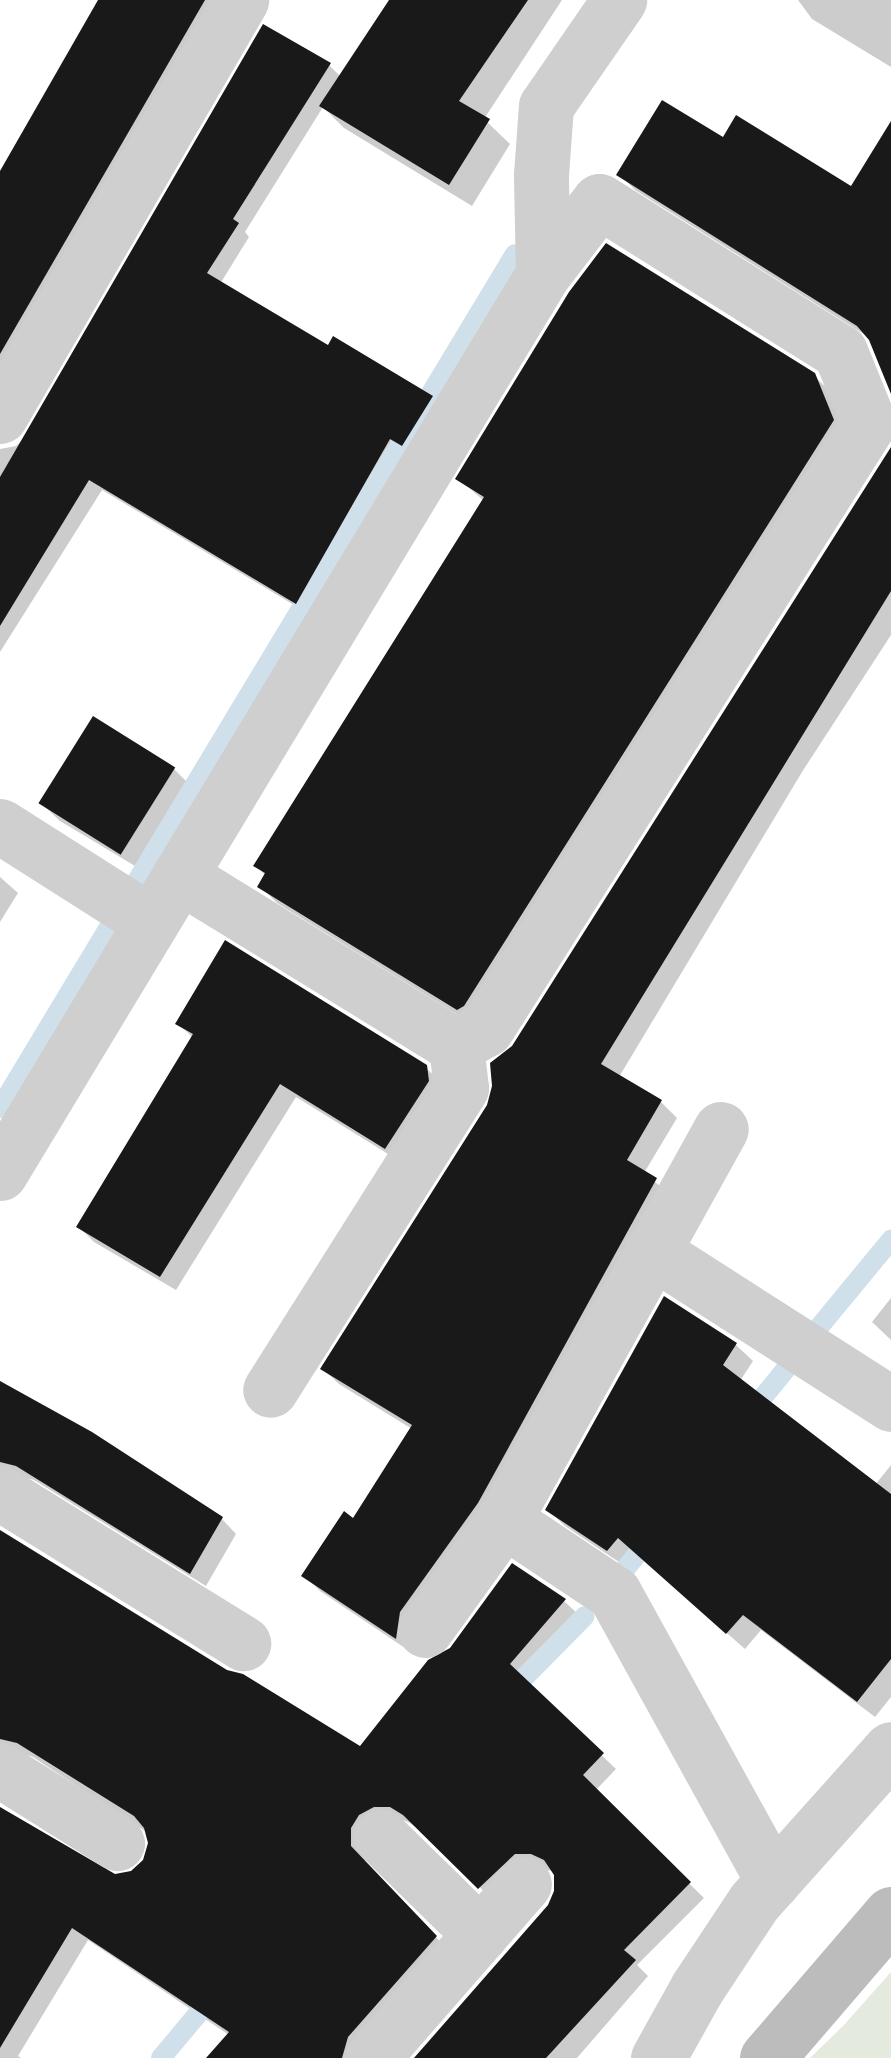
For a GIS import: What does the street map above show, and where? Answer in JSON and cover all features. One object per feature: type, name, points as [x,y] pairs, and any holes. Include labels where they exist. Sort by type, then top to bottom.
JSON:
[{"type":"street","points":[[0,416],[241,0]]},
{"type":"street","points":[[543,274],[541,175],[546,106],[618,0]]},
{"type":"street","points":[[0,1174],[132,910],[180,876],[543,274],[598,201],[840,352],[872,390],[869,422],[486,1029],[456,1046]]},
{"type":"street","points":[[0,826],[132,910]]},
{"type":"street","points":[[180,876],[456,1046]]},
{"type":"street","points":[[270,1390],[461,1088],[456,1046]]},
{"type":"street","points":[[425,1630],[504,1520],[721,1130]]},
{"type":"street","points":[[652,1250],[891,1404]]},
{"type":"street","points":[[0,1493],[243,1643]]},
{"type":"street","points":[[504,1520],[614,1593],[773,1881]]},
{"type":"street","points":[[658,2058],[697,1988],[754,1902],[891,1749]]},
{"type":"street","points":[[0,1770],[117,1843]]},
{"type":"street","points":[[382,1836],[480,1934]]},
{"type":"street","points":[[372,2058],[524,1884]]},
{"type":"street","points":[[767,2058],[891,1914]]},
{"type":"shaded area","points":[[891,1972],[891,2058],[810,2058],[843,2026]]},
{"type":"building","points":[[98,0],[205,0],[0,354],[0,171]]},
{"type":"building","points":[[389,0],[528,0],[459,101],[490,119],[449,185],[319,106]]},
{"type":"building","points":[[263,24],[331,63],[233,219],[239,223],[207,273],[328,345],[333,336],[433,396],[402,446],[390,439],[296,604],[89,480],[0,626],[0,477]]},
{"type":"building","points":[[662,100],[723,137],[736,115],[851,186],[891,121],[891,394],[869,340],[857,326],[616,175]]},
{"type":"building","points":[[606,243],[815,373],[834,420],[464,1006],[457,1010],[257,887],[265,873],[253,866],[484,497],[455,479],[569,292]]},
{"type":"building","points":[[891,447],[891,591],[601,1064],[662,1100],[627,1160],[657,1178],[478,1503],[400,1612],[396,1639],[301,1576],[344,1511],[353,1518],[412,1425],[320,1369],[487,1105],[492,1086],[490,1063],[512,1046]]},
{"type":"building","points":[[93,716],[175,767],[121,855],[38,803]]},
{"type":"building","points":[[225,940],[427,1065],[429,1081],[385,1149],[280,1084],[160,1277],[76,1227],[193,1034],[175,1024]]},
{"type":"building","points":[[664,1296],[737,1343],[723,1365],[891,1494],[891,1659],[857,1702],[743,1615],[726,1634],[618,1538],[607,1551],[545,1510]]},
{"type":"building","points":[[0,1381],[92,1432],[223,1517],[190,1574],[16,1466],[0,1462]]},
{"type":"building","points":[[0,1530],[227,1670],[243,1674],[360,1746],[428,1660],[450,1648],[512,1563],[566,1599],[510,1664],[604,1753],[583,1775],[691,1882],[624,1950],[636,1960],[546,2058],[414,2058],[548,1905],[554,1891],[554,1875],[544,1860],[531,1854],[515,1854],[478,1889],[403,1815],[390,1807],[374,1807],[359,1815],[351,1828],[351,1846],[437,1936],[348,2037],[342,2058],[206,2058],[229,2032],[72,1928],[0,2048],[0,1807],[115,1874],[131,1871],[143,1860],[148,1843],[144,1828],[134,1816],[17,1743],[0,1739]]},
{"type":"waterway","points":[[0,1108],[515,254]]},
{"type":"waterway","points":[[820,1326],[891,1240]]},
{"type":"waterway","points":[[746,1418],[786,1369]]},
{"type":"waterway","points":[[619,1577],[653,1534]]},
{"type":"waterway","points":[[506,1696],[585,1616]]},
{"type":"waterway","points":[[161,2058],[217,1991]]}]
